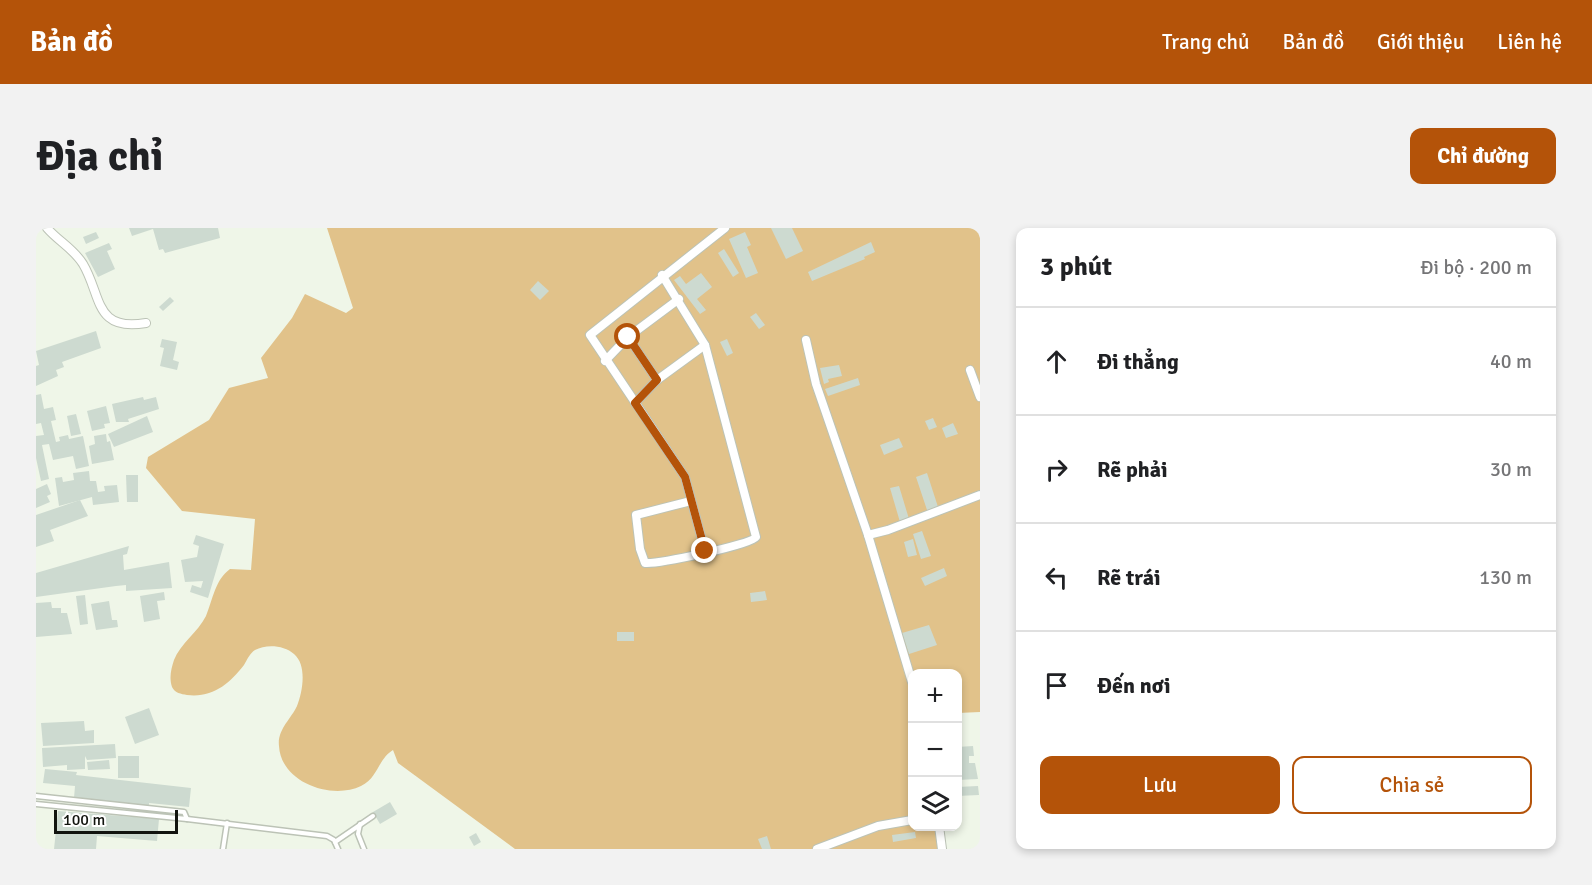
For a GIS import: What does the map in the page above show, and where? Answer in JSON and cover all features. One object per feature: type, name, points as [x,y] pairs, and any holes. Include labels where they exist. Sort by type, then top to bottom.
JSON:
[{"type":"street","points":[[47,228],[72,249],[84,266],[103,313],[120,323],[146,323]]},
{"type":"street","points":[[705,551],[685,477],[605,361],[591,338],[591,331],[725,228]]},
{"type":"street","points":[[662,275],[679,299],[705,345],[756,537],[753,541],[647,564],[642,559],[636,514],[691,501]]},
{"type":"street","points":[[605,361],[628,337],[679,299]]},
{"type":"street","points":[[628,337],[657,380]]},
{"type":"street","points":[[806,340],[816,384],[868,535],[908,669]]},
{"type":"street","points":[[635,403],[657,380],[705,345]]},
{"type":"street","points":[[970,370],[980,398]]},
{"type":"street","points":[[868,535],[888,530],[980,495]]},
{"type":"street","points":[[817,849],[878,826],[908,821]]},
{"type":"street","points":[[940,831],[942,849]]},
{"type":"lane","points":[[36,796],[184,812],[187,819]]},
{"type":"lane","points":[[36,804],[327,836],[335,842],[338,849]]},
{"type":"lane","points":[[335,842],[355,826],[373,816]]},
{"type":"lane","points":[[361,823],[358,834],[364,849]]},
{"type":"lane","points":[[223,849],[227,824]]},
{"type":"shaded area","points":[[327,228],[980,228],[980,712],[962,713],[962,669],[908,669],[908,831],[937,831],[939,849],[515,849],[398,763],[393,750],[384,758],[367,783],[349,790],[323,789],[298,779],[282,759],[279,746],[282,730],[297,706],[303,679],[301,665],[290,651],[270,646],[255,650],[226,684],[213,692],[196,695],[175,691],[171,677],[174,660],[206,616],[221,579],[230,569],[251,570],[255,519],[182,511],[146,468],[148,457],[209,420],[229,388],[268,378],[261,358],[292,318],[305,294],[346,313],[353,308]]},
{"type":"building","points":[[129,228],[218,228],[220,238],[165,253],[163,249],[159,250],[153,229],[132,236]]},
{"type":"building","points":[[771,228],[792,228],[803,251],[786,259]]},
{"type":"building","points":[[96,232],[99,238],[86,244],[83,237]]},
{"type":"building","points":[[745,232],[751,245],[747,247],[758,273],[746,278],[729,239]]},
{"type":"building","points":[[871,242],[875,252],[864,257],[865,259],[812,281],[808,272]]},
{"type":"building","points":[[109,243],[112,249],[107,251],[115,269],[98,277],[85,253]]},
{"type":"building","points":[[724,249],[739,273],[733,277],[718,253]]},
{"type":"building","points":[[701,273],[712,287],[697,299],[706,310],[700,314],[674,280],[680,276],[686,284]]},
{"type":"building","points":[[538,281],[549,291],[540,300],[530,290]]},
{"type":"building","points":[[170,297],[174,301],[163,311],[159,307]]},
{"type":"building","points":[[756,313],[765,325],[759,329],[750,317]]},
{"type":"building","points":[[96,331],[101,348],[62,362],[64,367],[56,370],[58,376],[36,386],[36,366],[39,365],[36,351]]},
{"type":"building","points":[[162,339],[177,342],[173,360],[179,362],[177,370],[160,366],[164,348],[160,347]]},
{"type":"building","points":[[727,339],[733,353],[727,356],[720,342]]},
{"type":"building","points":[[839,365],[842,376],[828,379],[829,382],[824,384],[820,368]]},
{"type":"building","points":[[858,378],[860,385],[828,396],[825,389]]},
{"type":"building","points":[[41,394],[44,409],[53,407],[56,420],[51,421],[56,442],[60,441],[59,437],[68,435],[69,439],[83,436],[89,466],[76,469],[73,456],[53,460],[49,444],[42,445],[49,479],[41,481],[36,458],[36,436],[44,435],[41,423],[36,424],[36,395]]},
{"type":"building","points":[[143,397],[144,400],[156,397],[159,409],[128,419],[129,422],[116,422],[112,404]]},
{"type":"building","points":[[106,406],[110,423],[104,424],[105,428],[92,431],[87,411]]},
{"type":"building","points":[[76,414],[81,434],[71,436],[67,416]]},
{"type":"building","points":[[147,416],[153,432],[114,447],[108,434]]},
{"type":"building","points":[[933,418],[937,427],[929,430],[925,421]]},
{"type":"building","points":[[953,423],[958,434],[946,438],[942,428]]},
{"type":"building","points":[[106,434],[114,460],[92,464],[89,446],[95,444],[94,436]]},
{"type":"building","points":[[899,438],[903,447],[884,455],[880,445]]},
{"type":"building","points":[[89,471],[90,481],[96,481],[98,492],[105,491],[104,486],[117,485],[119,502],[93,505],[92,497],[59,506],[55,478],[62,477],[63,482],[74,480],[73,473]]},
{"type":"building","points":[[927,473],[939,510],[928,513],[916,477]]},
{"type":"building","points":[[126,475],[138,475],[138,502],[127,502]]},
{"type":"building","points":[[47,484],[51,494],[47,496],[50,502],[36,508],[36,489]]},
{"type":"building","points":[[899,486],[909,519],[900,522],[890,488]]},
{"type":"building","points":[[80,500],[88,516],[50,530],[54,541],[36,547],[36,515]]},
{"type":"building","points":[[922,531],[931,556],[921,559],[913,534]]},
{"type":"building","points":[[196,535],[224,544],[208,598],[190,592],[192,585],[201,588],[203,581],[185,582],[181,560],[197,557],[199,546],[193,544]]},
{"type":"building","points":[[913,539],[917,555],[908,557],[904,542]]},
{"type":"building","points":[[129,546],[127,554],[123,555],[124,570],[169,562],[172,588],[126,591],[126,585],[36,597],[36,573]]},
{"type":"building","points":[[944,568],[947,576],[925,586],[921,578]]},
{"type":"building","points":[[765,591],[767,600],[751,602],[750,593]]},
{"type":"building","points":[[164,592],[165,600],[157,601],[160,619],[144,622],[140,596]]},
{"type":"building","points":[[85,595],[88,624],[80,625],[76,596]]},
{"type":"building","points":[[109,601],[112,620],[117,620],[118,627],[96,630],[91,604]]},
{"type":"building","points":[[51,602],[52,608],[61,608],[61,613],[67,613],[72,634],[36,637],[36,603]]},
{"type":"building","points":[[929,625],[937,645],[909,654],[902,633]]},
{"type":"building","points":[[617,632],[634,632],[634,641],[617,641]]},
{"type":"building","points":[[149,708],[159,735],[135,744],[125,717]]},
{"type":"building","points":[[84,721],[85,731],[94,730],[94,743],[43,746],[41,723]]},
{"type":"building","points":[[115,744],[116,758],[87,760],[85,756],[85,769],[67,770],[67,765],[43,767],[42,748]]},
{"type":"building","points":[[973,746],[974,756],[969,756],[969,763],[975,763],[978,779],[962,780],[962,747]]},
{"type":"building","points":[[118,756],[139,756],[139,778],[118,778]]},
{"type":"building","points":[[109,760],[110,769],[88,770],[87,762]]},
{"type":"building","points":[[45,769],[77,772],[76,775],[191,788],[189,807],[149,803],[149,807],[74,798],[75,786],[43,783]]},
{"type":"building","points":[[978,786],[979,795],[962,796],[962,787]]},
{"type":"building","points":[[390,802],[397,814],[380,824],[373,812]]},
{"type":"building","points":[[58,811],[159,819],[157,841],[97,836],[96,849],[54,849]]},
{"type":"building","points":[[915,832],[916,838],[893,842],[892,835]]},
{"type":"building","points":[[476,833],[481,842],[474,846],[469,837]]},
{"type":"building","points":[[767,836],[771,849],[762,849],[758,839]]},
{"type":"route","points":[[628,337],[657,380],[635,403],[685,477],[705,551]]}]
